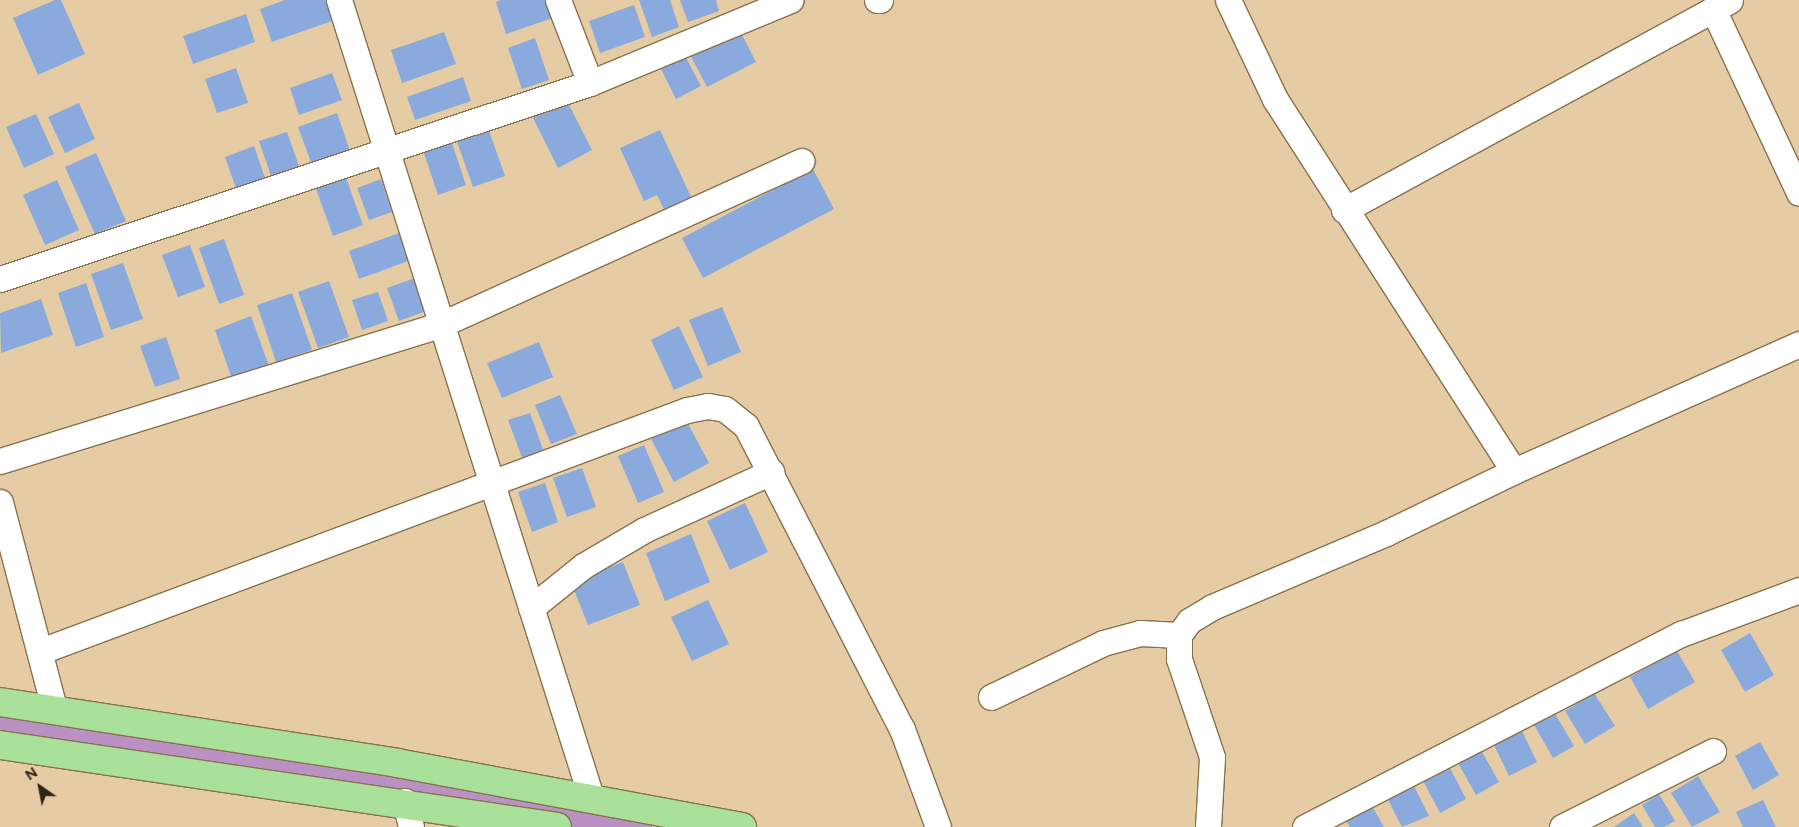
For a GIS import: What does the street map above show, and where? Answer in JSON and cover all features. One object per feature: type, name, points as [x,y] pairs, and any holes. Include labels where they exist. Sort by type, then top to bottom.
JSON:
[{"type":"main road","points":[[0,702],[54,708],[397,763],[742,827]]},
{"type":"main road","points":[[0,745],[408,814],[556,827]]},
{"type":"street","points":[[340,0],[440,325],[592,800]]},
{"type":"street","points":[[558,0],[590,83]]},
{"type":"street","points":[[0,279],[387,154],[590,83],[790,0]]},
{"type":"street","points":[[1228,0],[1275,99],[1344,210],[1514,471]]},
{"type":"street","points":[[1344,210],[1722,5],[1799,193]]},
{"type":"street","points":[[0,461],[440,325],[802,161]]},
{"type":"street","points":[[1208,827],[1212,757],[1179,659],[1179,635],[1189,621],[1212,607],[1386,534],[1514,471],[1799,344]]},
{"type":"street","points":[[41,651],[491,482],[708,406],[725,409],[746,426],[902,729],[938,827]]},
{"type":"street","points":[[530,608],[583,566],[644,530],[771,472]]},
{"type":"street","points":[[0,502],[41,651],[54,708]]},
{"type":"street","points":[[1305,827],[1681,634],[1799,590]]},
{"type":"street","points":[[991,698],[1103,643],[1140,633],[1179,635]]},
{"type":"street","points":[[1562,827],[1713,751]]},
{"type":"building","points":[[55,0],[61,0],[85,54],[38,75],[13,18]]},
{"type":"building","points":[[285,0],[328,0],[335,20],[272,42],[260,9]]},
{"type":"building","points":[[501,0],[546,0],[553,18],[506,34],[496,2]]},
{"type":"building","points":[[639,0],[670,0],[679,27],[652,37]]},
{"type":"building","points":[[680,0],[716,0],[719,11],[688,22]]},
{"type":"building","points":[[634,5],[645,37],[600,53],[589,21]]},
{"type":"building","points":[[246,14],[255,42],[193,64],[183,36]]},
{"type":"building","points":[[737,25],[756,62],[707,87],[688,51]]},
{"type":"building","points":[[444,32],[456,64],[402,83],[391,50]]},
{"type":"building","points":[[535,38],[549,80],[522,89],[508,48]]},
{"type":"building","points":[[682,50],[701,86],[676,99],[658,63]]},
{"type":"building","points":[[236,68],[248,103],[217,113],[205,79]]},
{"type":"building","points":[[332,73],[342,100],[299,115],[290,88]]},
{"type":"building","points":[[463,77],[471,101],[415,120],[407,97]]},
{"type":"building","points":[[566,99],[592,150],[558,168],[532,116]]},
{"type":"building","points":[[79,103],[95,139],[65,153],[48,117]]},
{"type":"building","points":[[337,113],[350,151],[312,165],[298,127]]},
{"type":"building","points":[[36,114],[54,154],[24,168],[6,127]]},
{"type":"building","points":[[488,128],[505,176],[473,187],[456,139]]},
{"type":"building","points":[[660,130],[692,199],[665,211],[657,195],[644,201],[620,148]]},
{"type":"building","points":[[287,132],[300,169],[272,179],[259,141]]},
{"type":"building","points":[[451,140],[466,185],[438,195],[423,150]]},
{"type":"building","points":[[254,146],[266,181],[237,191],[225,157]]},
{"type":"building","points":[[96,153],[126,221],[95,234],[65,167]]},
{"type":"building","points":[[813,169],[834,209],[703,278],[682,238]]},
{"type":"building","points":[[346,178],[363,225],[333,236],[316,189]]},
{"type":"building","points":[[381,179],[392,212],[369,220],[357,188]]},
{"type":"building","points":[[57,180],[79,230],[45,245],[23,195]]},
{"type":"building","points":[[402,232],[411,260],[359,279],[349,251]]},
{"type":"building","points":[[224,239],[244,295],[219,304],[199,248]]},
{"type":"building","points":[[190,245],[205,287],[178,297],[162,255]]},
{"type":"building","points":[[123,263],[143,319],[111,330],[91,274]]},
{"type":"building","points":[[415,278],[426,311],[399,321],[387,288]]},
{"type":"building","points":[[329,281],[349,337],[318,348],[298,292]]},
{"type":"building","points":[[86,283],[104,337],[76,347],[58,293]]},
{"type":"building","points":[[378,292],[388,321],[362,330],[352,300]]},
{"type":"building","points":[[292,293],[312,350],[276,362],[257,305]]},
{"type":"building","points":[[41,299],[53,335],[1,353],[0,313]]},
{"type":"building","points":[[722,307],[741,352],[708,366],[689,320]]},
{"type":"building","points":[[251,316],[270,369],[233,382],[215,330]]},
{"type":"building","points":[[679,326],[703,377],[674,390],[651,340]]},
{"type":"building","points":[[166,337],[180,379],[155,387],[140,346]]},
{"type":"building","points":[[539,342],[553,377],[502,398],[487,363]]},
{"type":"building","points":[[560,395],[577,434],[551,444],[535,405]]},
{"type":"building","points":[[530,413],[544,452],[523,460],[508,420]]},
{"type":"building","points":[[686,420],[709,463],[674,482],[651,439]]},
{"type":"building","points":[[644,445],[664,492],[638,503],[618,456]]},
{"type":"building","points":[[582,468],[596,507],[567,517],[553,478]]},
{"type":"building","points":[[545,483],[558,522],[532,532],[518,492]]},
{"type":"building","points":[[745,503],[768,552],[730,570],[707,521]]},
{"type":"building","points":[[691,534],[710,582],[665,601],[646,553]]},
{"type":"building","points":[[623,562],[640,605],[588,625],[571,582]]},
{"type":"building","points":[[708,600],[729,644],[692,661],[671,617]]},
{"type":"building","points":[[1750,633],[1774,675],[1745,692],[1721,650]]},
{"type":"building","points":[[1677,651],[1695,682],[1648,709],[1630,677]]},
{"type":"building","points":[[1594,693],[1615,726],[1585,744],[1565,711]]},
{"type":"building","points":[[1554,712],[1574,746],[1553,758],[1533,723]]},
{"type":"building","points":[[1520,727],[1537,762],[1509,776],[1492,741]]},
{"type":"building","points":[[1760,742],[1779,775],[1753,790],[1735,756]]},
{"type":"building","points":[[1481,750],[1499,782],[1476,795],[1458,763]]},
{"type":"building","points":[[1448,764],[1466,799],[1440,813],[1421,777]]},
{"type":"building","points":[[1698,776],[1720,812],[1692,827],[1671,793]]},
{"type":"building","points":[[1412,782],[1429,816],[1402,827],[1386,796]]},
{"type":"building","points":[[1659,794],[1675,821],[1664,827],[1655,827],[1642,805]]},
{"type":"building","points":[[1763,800],[1776,827],[1743,827],[1736,812]]},
{"type":"building","points":[[1372,806],[1384,827],[1350,827],[1346,821]]},
{"type":"building","points":[[1634,813],[1643,827],[1614,827]]},
{"type":"waterway","points":[[0,726],[236,758],[637,827]]}]
